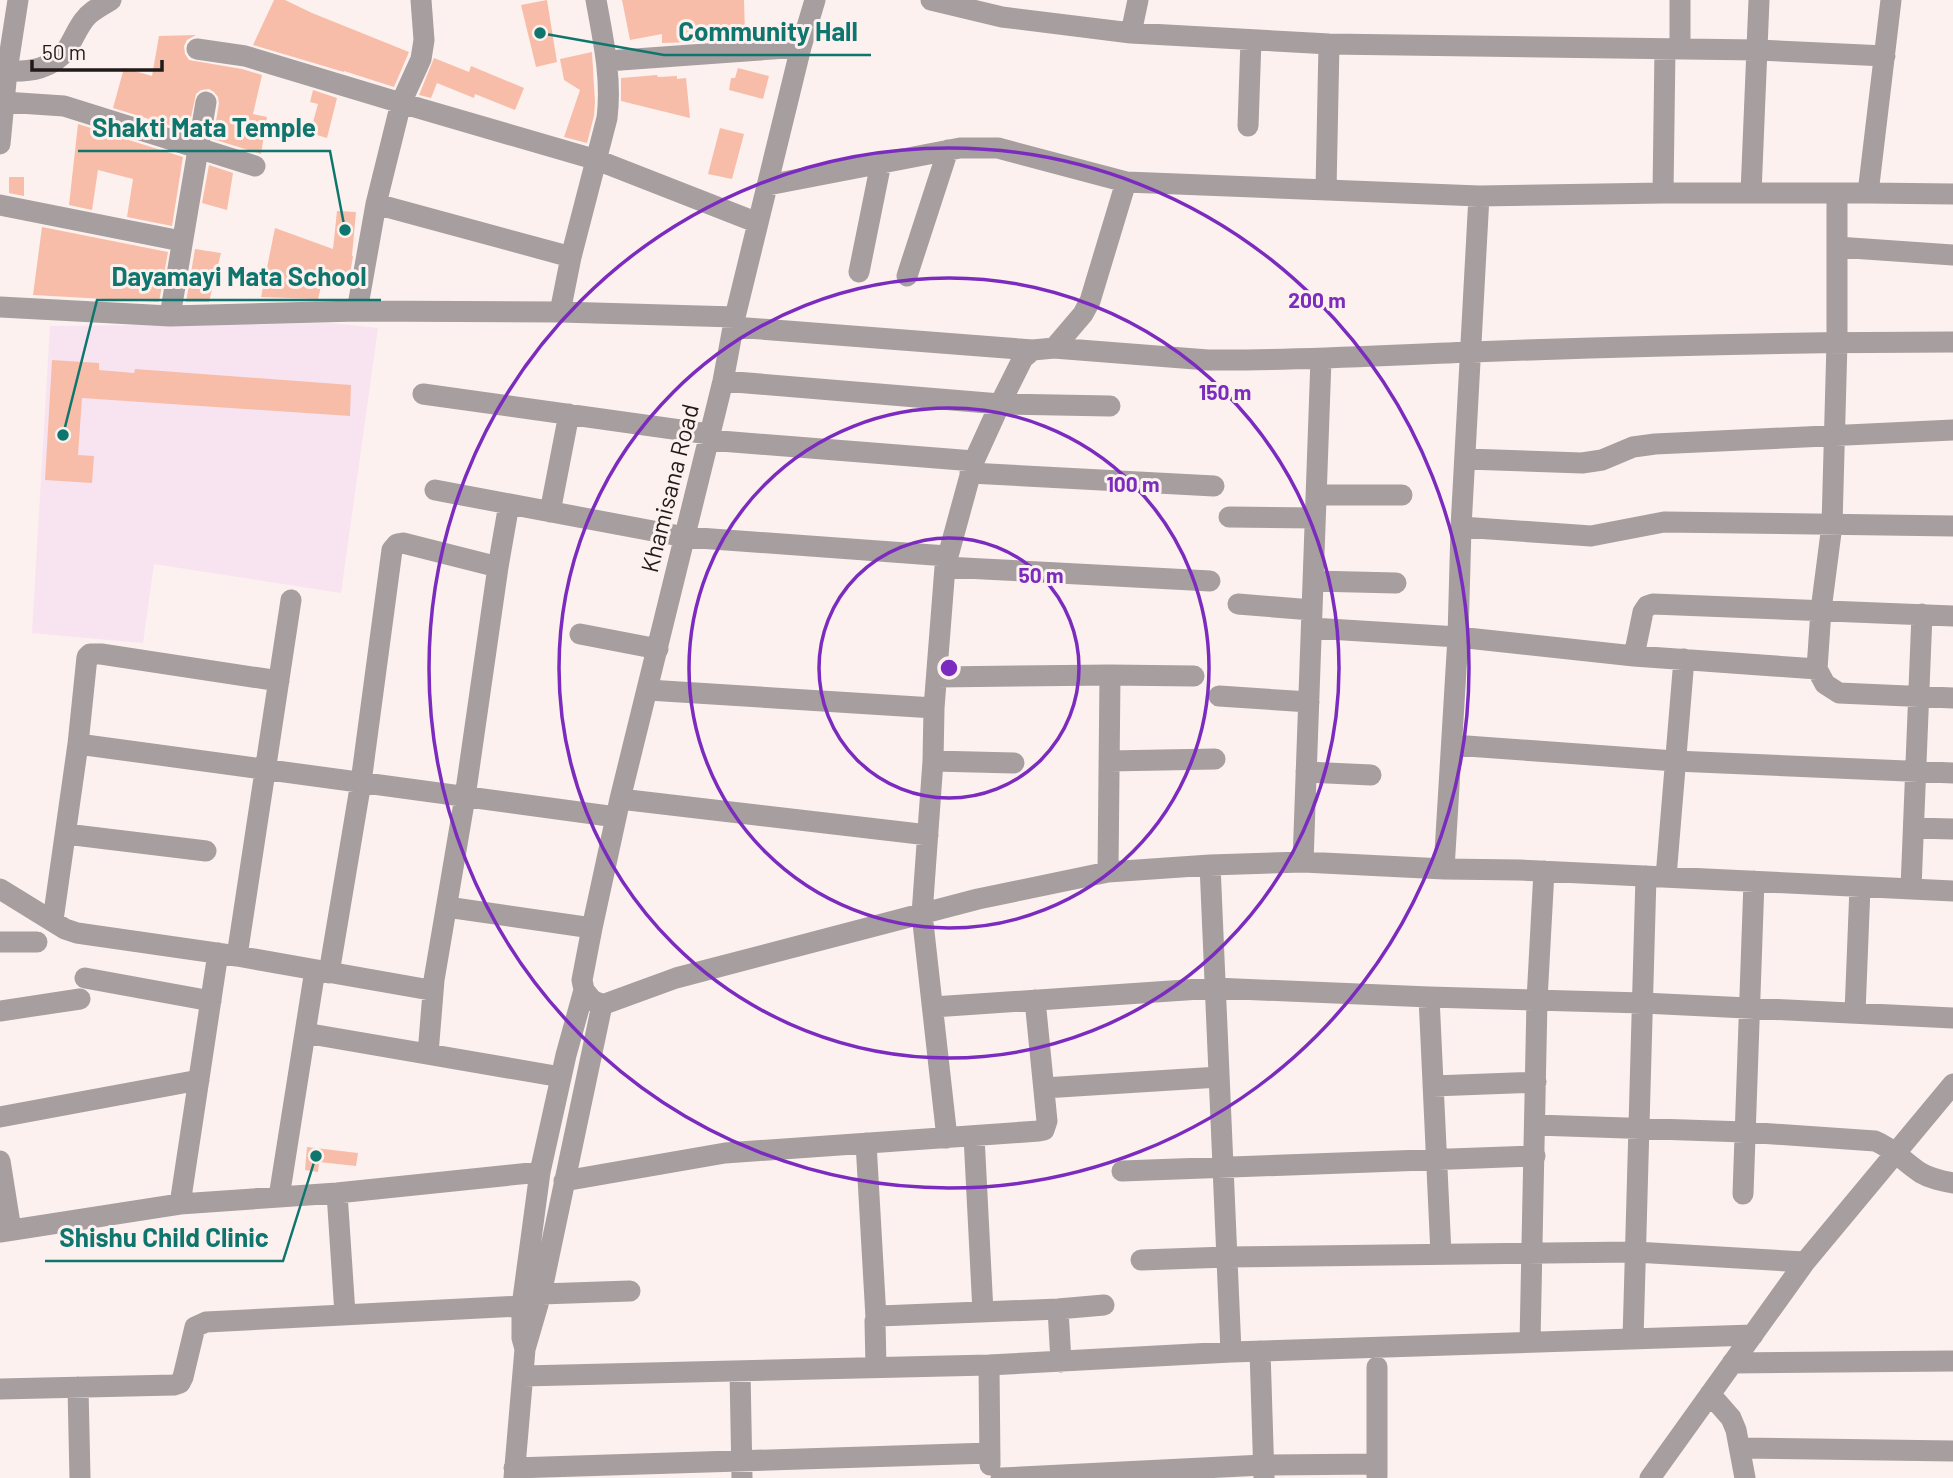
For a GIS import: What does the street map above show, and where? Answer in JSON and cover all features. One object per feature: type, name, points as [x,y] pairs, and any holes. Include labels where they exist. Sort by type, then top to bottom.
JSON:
[{"type":"street","points":[[0,144],[7,71],[18,0]]},
{"type":"street","points":[[7,71],[42,68],[58,59],[85,18],[111,0]]},
{"type":"street","points":[[357,311],[376,204],[401,103],[421,59],[424,40],[421,0]]},
{"type":"street","points":[[560,312],[610,101],[607,61],[596,0]]},
{"type":"street","name":"Khamisana Road","points":[[525,1349],[522,1338],[522,1306],[540,1172],[584,990],[582,980],[592,928],[618,808],[723,381],[734,322],[801,47],[815,0]]},
{"type":"street","points":[[931,0],[1002,17],[1035,10],[1131,33],[1329,44],[1757,50],[1885,56]]},
{"type":"street","points":[[1131,33],[1138,0]]},
{"type":"street","points":[[1663,193],[1672,50],[1680,0]]},
{"type":"street","points":[[1751,193],[1759,0]]},
{"type":"street","points":[[1868,192],[1891,0]]},
{"type":"street","points":[[1248,126],[1251,40]]},
{"type":"street","points":[[1326,190],[1329,44]]},
{"type":"street","points":[[607,61],[801,47]]},
{"type":"street","points":[[197,49],[245,56],[597,160],[758,223]]},
{"type":"street","points":[[4,102],[64,106],[256,166]]},
{"type":"street","points":[[170,316],[206,102]]},
{"type":"street","points":[[768,185],[970,147],[998,148],[1126,182],[1479,196],[1868,192],[1953,194]]},
{"type":"street","points":[[907,276],[948,150]]},
{"type":"street","points":[[859,272],[881,163]]},
{"type":"street","points":[[947,1138],[922,914],[946,562],[972,467],[1000,404],[1023,358],[1043,349],[1072,329],[1083,314],[1090,301],[1126,182]]},
{"type":"street","points":[[1838,193],[1832,525],[1821,610],[1817,669],[1825,684],[1839,693],[1953,698]]},
{"type":"street","points":[[1444,869],[1479,196]]},
{"type":"street","points":[[376,204],[572,257]]},
{"type":"street","points":[[0,205],[181,242]]},
{"type":"street","points":[[1837,247],[1953,255]]},
{"type":"street","points":[[0,307],[170,316],[357,311],[560,312],[734,322],[1043,349],[1208,360],[1321,359],[1837,342],[1953,342]]},
{"type":"street","points":[[1303,862],[1321,359]]},
{"type":"street","points":[[723,381],[1000,404],[1110,406]]},
{"type":"street","points":[[423,394],[709,437],[972,467],[1214,486]]},
{"type":"street","points":[[550,512],[569,414]]},
{"type":"street","points":[[1465,459],[1581,463],[1602,460],[1633,447],[1655,444],[1953,430]]},
{"type":"street","points":[[435,490],[685,537],[946,562],[1210,581]]},
{"type":"street","points":[[1316,495],[1402,495]]},
{"type":"street","points":[[0,889],[65,929],[77,933],[228,954],[425,991],[433,988],[509,505]]},
{"type":"street","points":[[1229,517],[1315,518]]},
{"type":"street","points":[[1461,527],[1591,536],[1664,522],[1953,526]]},
{"type":"street","points":[[279,1197],[305,1033],[322,972],[361,782],[390,556],[394,546],[402,543],[498,568]]},
{"type":"street","points":[[1313,580],[1396,583]]},
{"type":"street","points":[[180,1204],[211,1000],[228,954],[265,769],[291,600]]},
{"type":"street","points":[[1238,604],[1312,619],[1458,637],[1634,656],[1817,669]]},
{"type":"street","points":[[1634,656],[1643,612],[1647,606],[1653,604],[1953,615]]},
{"type":"street","points":[[1911,888],[1922,614]]},
{"type":"street","points":[[580,634],[657,649]]},
{"type":"street","points":[[53,920],[78,744],[85,662],[90,654],[279,681]]},
{"type":"street","points":[[1633,1339],[1643,1003],[1656,877],[1675,761],[1684,659]]},
{"type":"street","points":[[937,677],[1110,674],[1194,676]]},
{"type":"street","points":[[1108,872],[1110,674]]},
{"type":"street","points":[[648,690],[934,708]]},
{"type":"street","points":[[1219,696],[1309,702]]},
{"type":"street","points":[[78,744],[465,797],[928,835]]},
{"type":"street","points":[[1452,745],[1675,761],[1953,773]]},
{"type":"street","points":[[1109,761],[1215,760]]},
{"type":"street","points":[[933,761],[1014,764]]},
{"type":"street","points":[[1306,772],[1371,775]]},
{"type":"street","points":[[1914,828],[1953,829]]},
{"type":"street","points":[[66,834],[206,851]]},
{"type":"street","points":[[584,990],[592,1000],[602,1005],[676,978],[978,899],[1108,872],[1303,862],[1953,891]]},
{"type":"street","points":[[1210,865],[1231,1352]]},
{"type":"street","points":[[1530,1342],[1538,1000],[1544,871]]},
{"type":"street","points":[[1743,1194],[1754,881]]},
{"type":"street","points":[[1855,1013],[1860,887]]},
{"type":"street","points":[[447,907],[592,928]]},
{"type":"street","points":[[0,942],[37,942]]},
{"type":"street","points":[[428,1054],[434,980]]},
{"type":"street","points":[[0,1011],[82,988],[211,1000]]},
{"type":"street","points":[[933,1007],[1215,988],[1749,1007],[1953,1018]]},
{"type":"street","points":[[1429,997],[1441,1254]]},
{"type":"street","points":[[564,1181],[725,1153],[1039,1131],[1044,1129],[1047,1121],[1035,1000]]},
{"type":"street","points":[[602,1005],[541,1294],[525,1349],[514,1473],[742,1469],[990,1453]]},
{"type":"street","points":[[305,1033],[561,1077]]},
{"type":"street","points":[[1044,1088],[1219,1077]]},
{"type":"street","points":[[0,1117],[199,1080]]},
{"type":"street","points":[[1433,1086],[1536,1082]]},
{"type":"street","points":[[1658,1475],[1710,1394],[1805,1262],[1951,1087]]},
{"type":"street","points":[[1536,1125],[1745,1132],[1875,1141],[1922,1174],[1953,1183]]},
{"type":"street","points":[[974,1136],[983,1312]]},
{"type":"street","points":[[866,1143],[876,1318],[876,1367]]},
{"type":"street","points":[[1122,1171],[1535,1156]]},
{"type":"street","points":[[0,1161],[6,1231],[180,1204],[337,1193],[540,1172]]},
{"type":"street","points":[[337,1193],[345,1314]]},
{"type":"street","points":[[1141,1259],[1635,1252],[1805,1262]]},
{"type":"street","points":[[541,1294],[630,1291]]},
{"type":"street","points":[[0,1389],[174,1385],[180,1383],[183,1377],[195,1327],[206,1322],[522,1306]]},
{"type":"street","points":[[876,1318],[1104,1306]]},
{"type":"street","points":[[1058,1310],[1060,1362]]},
{"type":"street","points":[[523,1376],[989,1365],[1231,1352],[1752,1335]]},
{"type":"street","points":[[1260,1351],[1264,1472]]},
{"type":"street","points":[[1732,1363],[1953,1361]]},
{"type":"street","points":[[989,1365],[990,1478]]},
{"type":"street","points":[[1001,1478],[1377,1471],[1377,1367]]},
{"type":"street","points":[[740,1371],[742,1469]]},
{"type":"street","points":[[78,1387],[80,1478]]},
{"type":"street","points":[[1710,1394],[1731,1418],[1736,1430],[1745,1478]]},
{"type":"street","points":[[1740,1448],[1953,1451]]},
{"type":"shaded area","points":[[331,323],[378,328],[341,593],[154,564],[143,643],[32,633],[50,326]]},
{"type":"building","points":[[274,0],[285,0],[409,52],[394,87],[253,45]]},
{"type":"building","points":[[547,0],[557,62],[536,67],[521,5]]},
{"type":"building","points":[[622,0],[744,0],[745,34],[702,36],[702,41],[693,42],[662,43],[662,34],[630,40]]},
{"type":"building","points":[[196,35],[187,40],[184,46],[189,60],[262,75],[253,114],[267,117],[261,154],[213,139],[219,103],[218,97],[209,89],[196,94],[188,131],[113,108],[124,68],[152,76],[159,36]]},
{"type":"building","points":[[592,52],[595,102],[587,143],[564,137],[580,90],[564,80],[560,59]]},
{"type":"building","points":[[434,58],[469,72],[471,66],[524,88],[515,110],[437,83],[431,98],[419,95]]},
{"type":"building","points":[[738,68],[769,76],[763,99],[729,90],[731,78],[735,78]]},
{"type":"building","points":[[657,75],[686,78],[690,118],[621,101],[621,78]]},
{"type":"building","points":[[313,90],[337,98],[327,138],[310,133],[318,104],[310,102]]},
{"type":"building","points":[[78,124],[183,157],[172,226],[127,217],[133,179],[98,170],[92,210],[69,205]]},
{"type":"building","points":[[720,128],[744,134],[732,179],[708,174]]},
{"type":"building","points":[[209,165],[233,173],[227,210],[202,203]]},
{"type":"building","points":[[9,177],[24,177],[24,196],[9,193]]},
{"type":"building","points":[[337,211],[356,212],[349,280],[325,270],[318,299],[261,297],[275,228],[333,249]]},
{"type":"building","points":[[42,227],[168,252],[159,302],[33,295]]},
{"type":"building","points":[[195,249],[221,253],[209,302],[186,302]]},
{"type":"building","points":[[52,360],[99,363],[99,370],[134,373],[135,369],[351,385],[350,416],[82,398],[78,455],[94,456],[92,483],[45,480]]},
{"type":"building","points":[[307,1147],[358,1153],[356,1166],[319,1162],[318,1172],[305,1170]]},
{"type":"place","name":"Community Hall","points":[[540,33]]},
{"type":"place","name":"Shakti Mata Temple","points":[[345,230]]},
{"type":"place","name":"Dayamayi Mata School","points":[[63,435]]},
{"type":"place","name":"Shishu Child Clinic","points":[[316,1156]]}]
